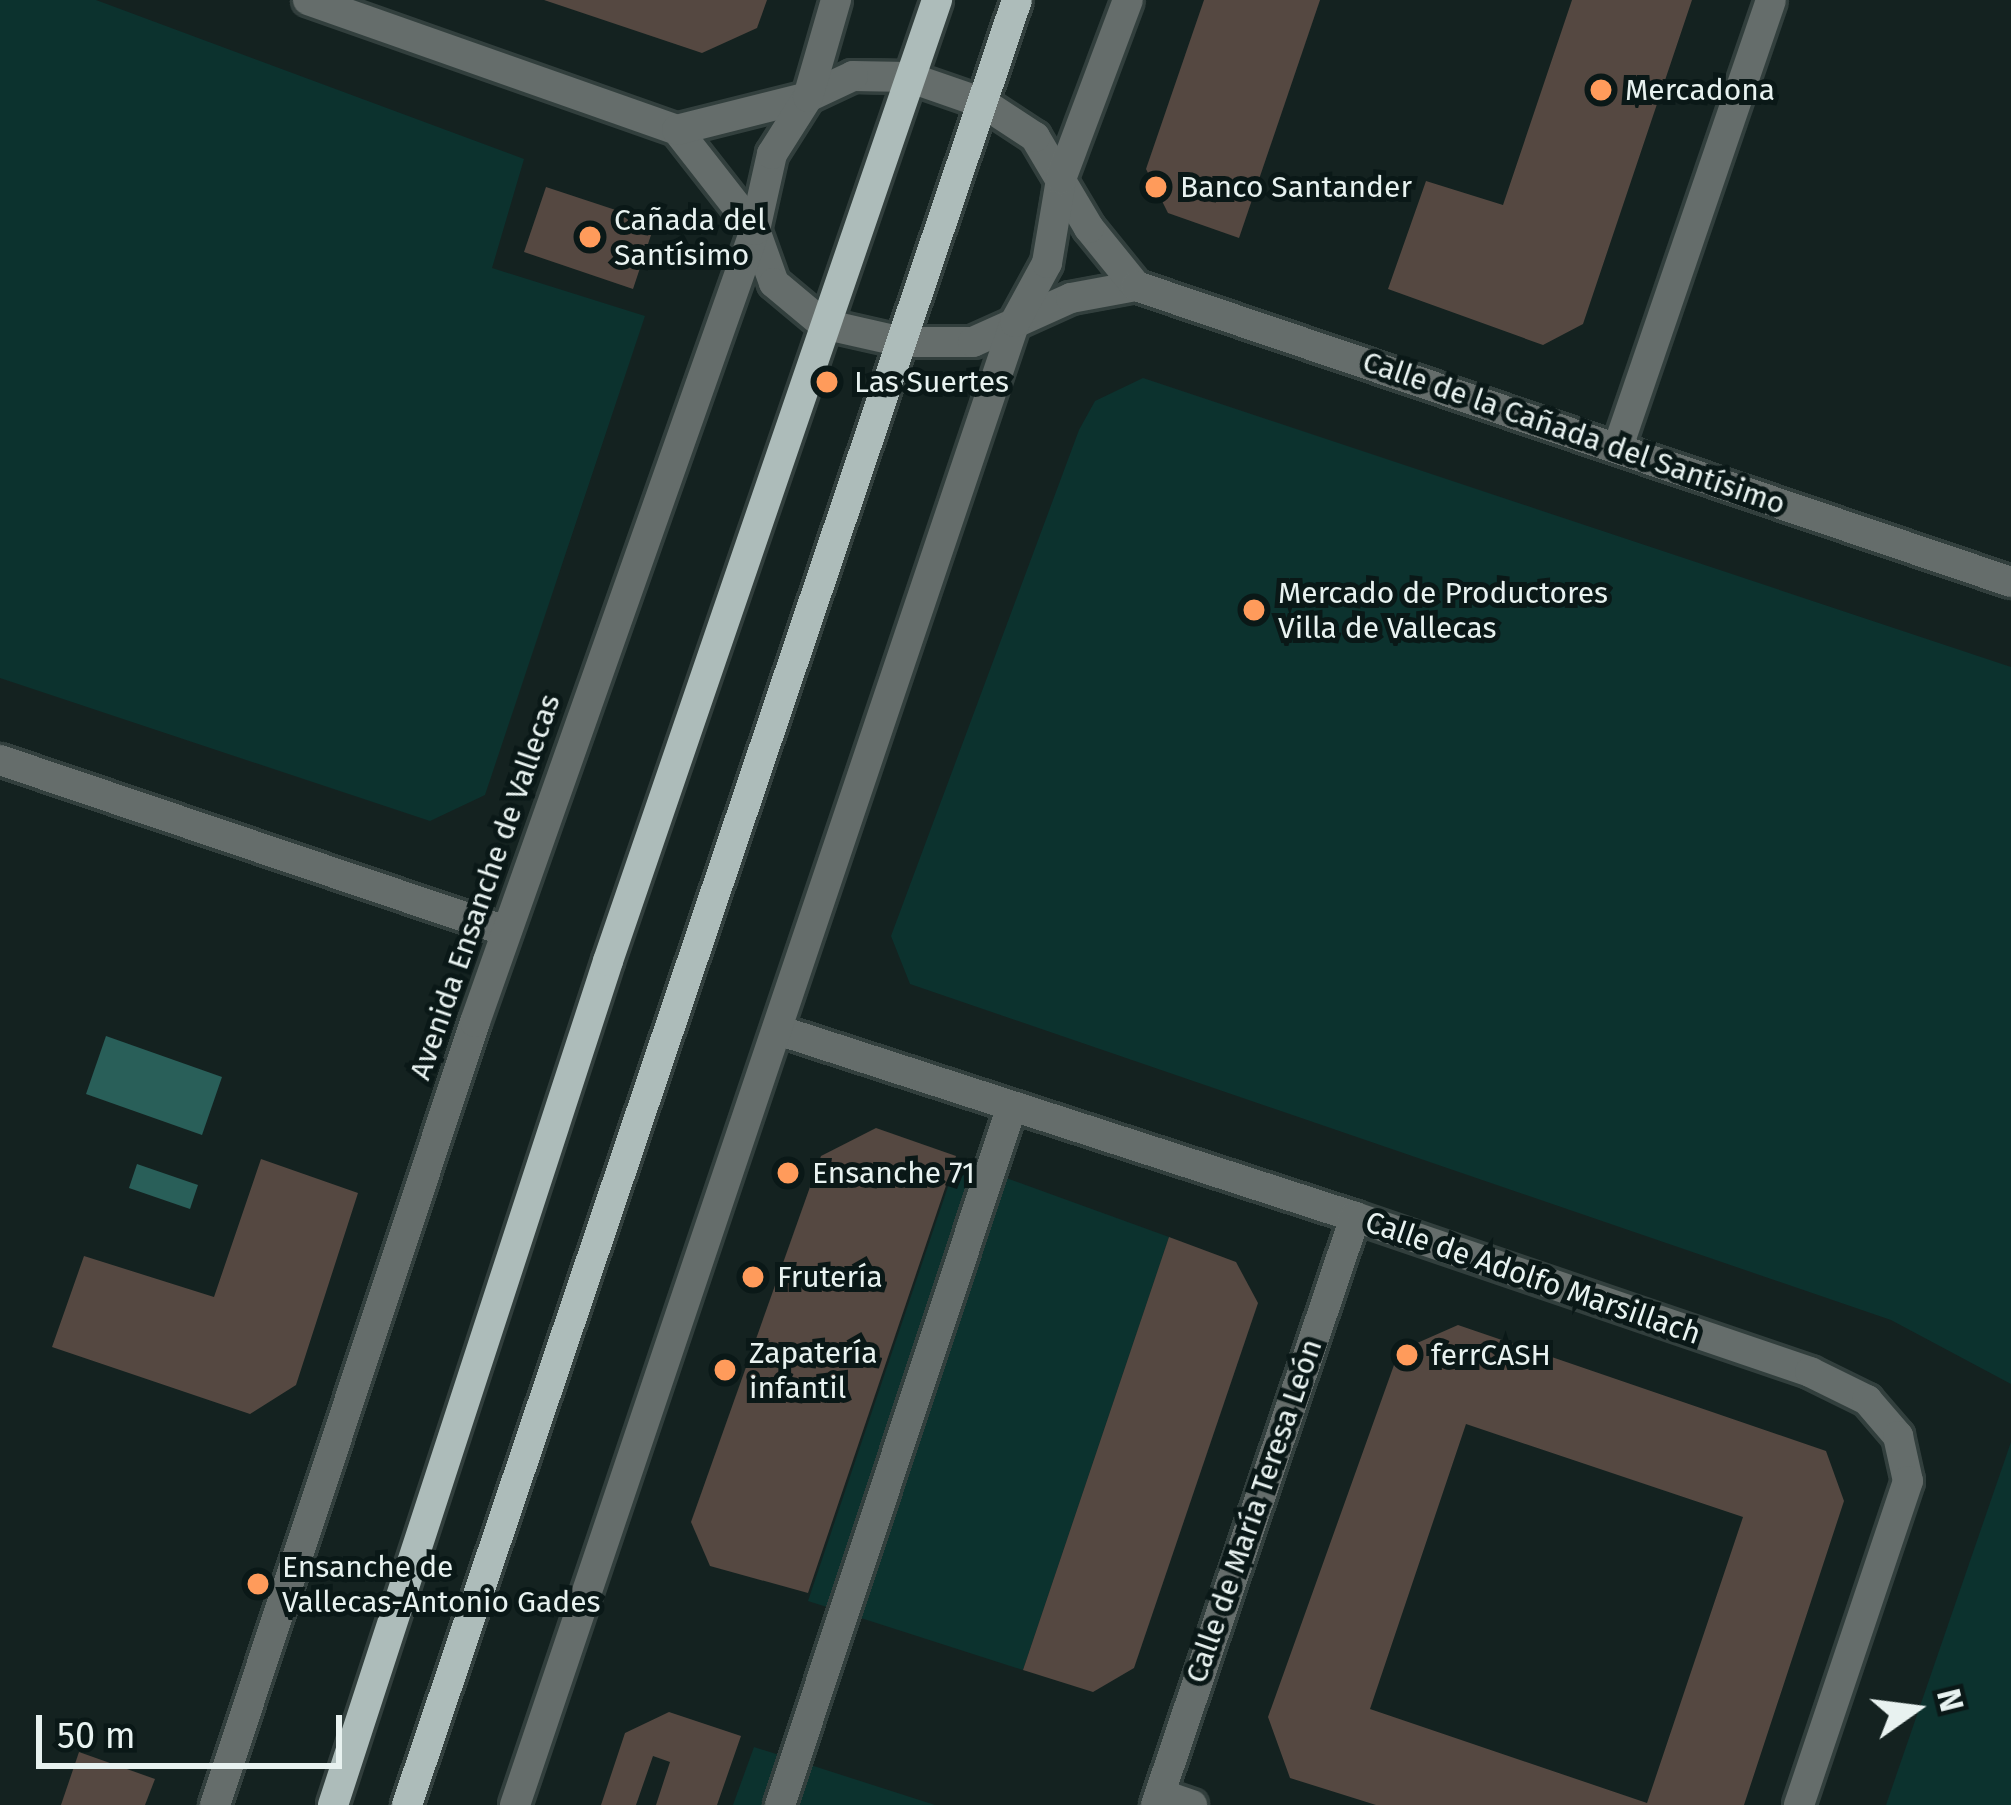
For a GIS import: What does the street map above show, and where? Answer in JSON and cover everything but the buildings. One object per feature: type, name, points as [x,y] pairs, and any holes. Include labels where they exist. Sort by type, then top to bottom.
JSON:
[{"type":"main road","points":[[333,1805],[823,324],[938,0]]},
{"type":"main road","points":[[407,1805],[1017,0]]},
{"type":"street","points":[[308,0],[677,130],[808,97],[853,76],[908,77],[983,103],[1035,136],[1136,286]]},
{"type":"street","name":"Avenida Ensanche de Vallecas","points":[[215,1805],[506,931],[755,230],[772,154],[808,97],[836,0]]},
{"type":"street","points":[[515,1805],[781,1031],[1016,322],[1047,263],[1061,179],[1128,0]]},
{"type":"street","points":[[1618,447],[1771,0]]},
{"type":"street","name":"Calle de la Cañada del Santísimo","points":[[677,130],[755,230],[774,283],[823,324],[903,342],[973,342],[1071,298],[1136,286],[2011,582]]},
{"type":"street","points":[[0,760],[506,931]]},
{"type":"street","name":"Calle de Adolfo Marsillach","points":[[781,1031],[1355,1217],[1810,1372],[1867,1400],[1898,1436],[1908,1481],[1799,1805]]},
{"type":"street","points":[[780,1805],[1011,1109]]},
{"type":"street","name":"Calle de María Teresa León","points":[[1158,1800],[1355,1217]]},
{"type":"street","points":[[1158,1800],[1192,1805]]},
{"type":"shaded area","points":[[0,0],[96,0],[524,159],[492,268],[645,316],[485,795],[430,821],[0,678]]},
{"type":"shaded area","points":[[1143,378],[2011,667],[2011,1384],[1891,1320],[910,984],[891,936],[1079,430],[1095,401]]},
{"type":"shaded area","points":[[106,1036],[222,1077],[202,1135],[86,1094]]},
{"type":"shaded area","points":[[957,1160],[1169,1237],[1023,1670],[808,1601]]},
{"type":"shaded area","points":[[137,1164],[198,1185],[190,1209],[129,1188]]},
{"type":"shaded area","points":[[2011,1442],[2011,1805],[1886,1805]]},
{"type":"shaded area","points":[[754,1747],[795,1760],[935,1805],[733,1805]]},
{"type":"place","name":"Mercadona","points":[[1601,90]]},
{"type":"place","name":"Banco Santander","points":[[1156,187]]},
{"type":"place","name":"Cañada del Santísimo","points":[[590,237]]},
{"type":"place","name":"Las Suertes","points":[[827,382]]},
{"type":"place","name":"Mercado de Productores Villa de Vallecas","points":[[1254,610]]},
{"type":"place","name":"Ensanche 71","points":[[788,1173]]},
{"type":"place","name":"Frutería","points":[[753,1277]]},
{"type":"place","name":"ferrCASH","points":[[1407,1355]]},
{"type":"place","name":"Zapatería infantil","points":[[725,1370]]},
{"type":"place","name":"Ensanche de Vallecas-Antonio Gades","points":[[258,1584]]}]
